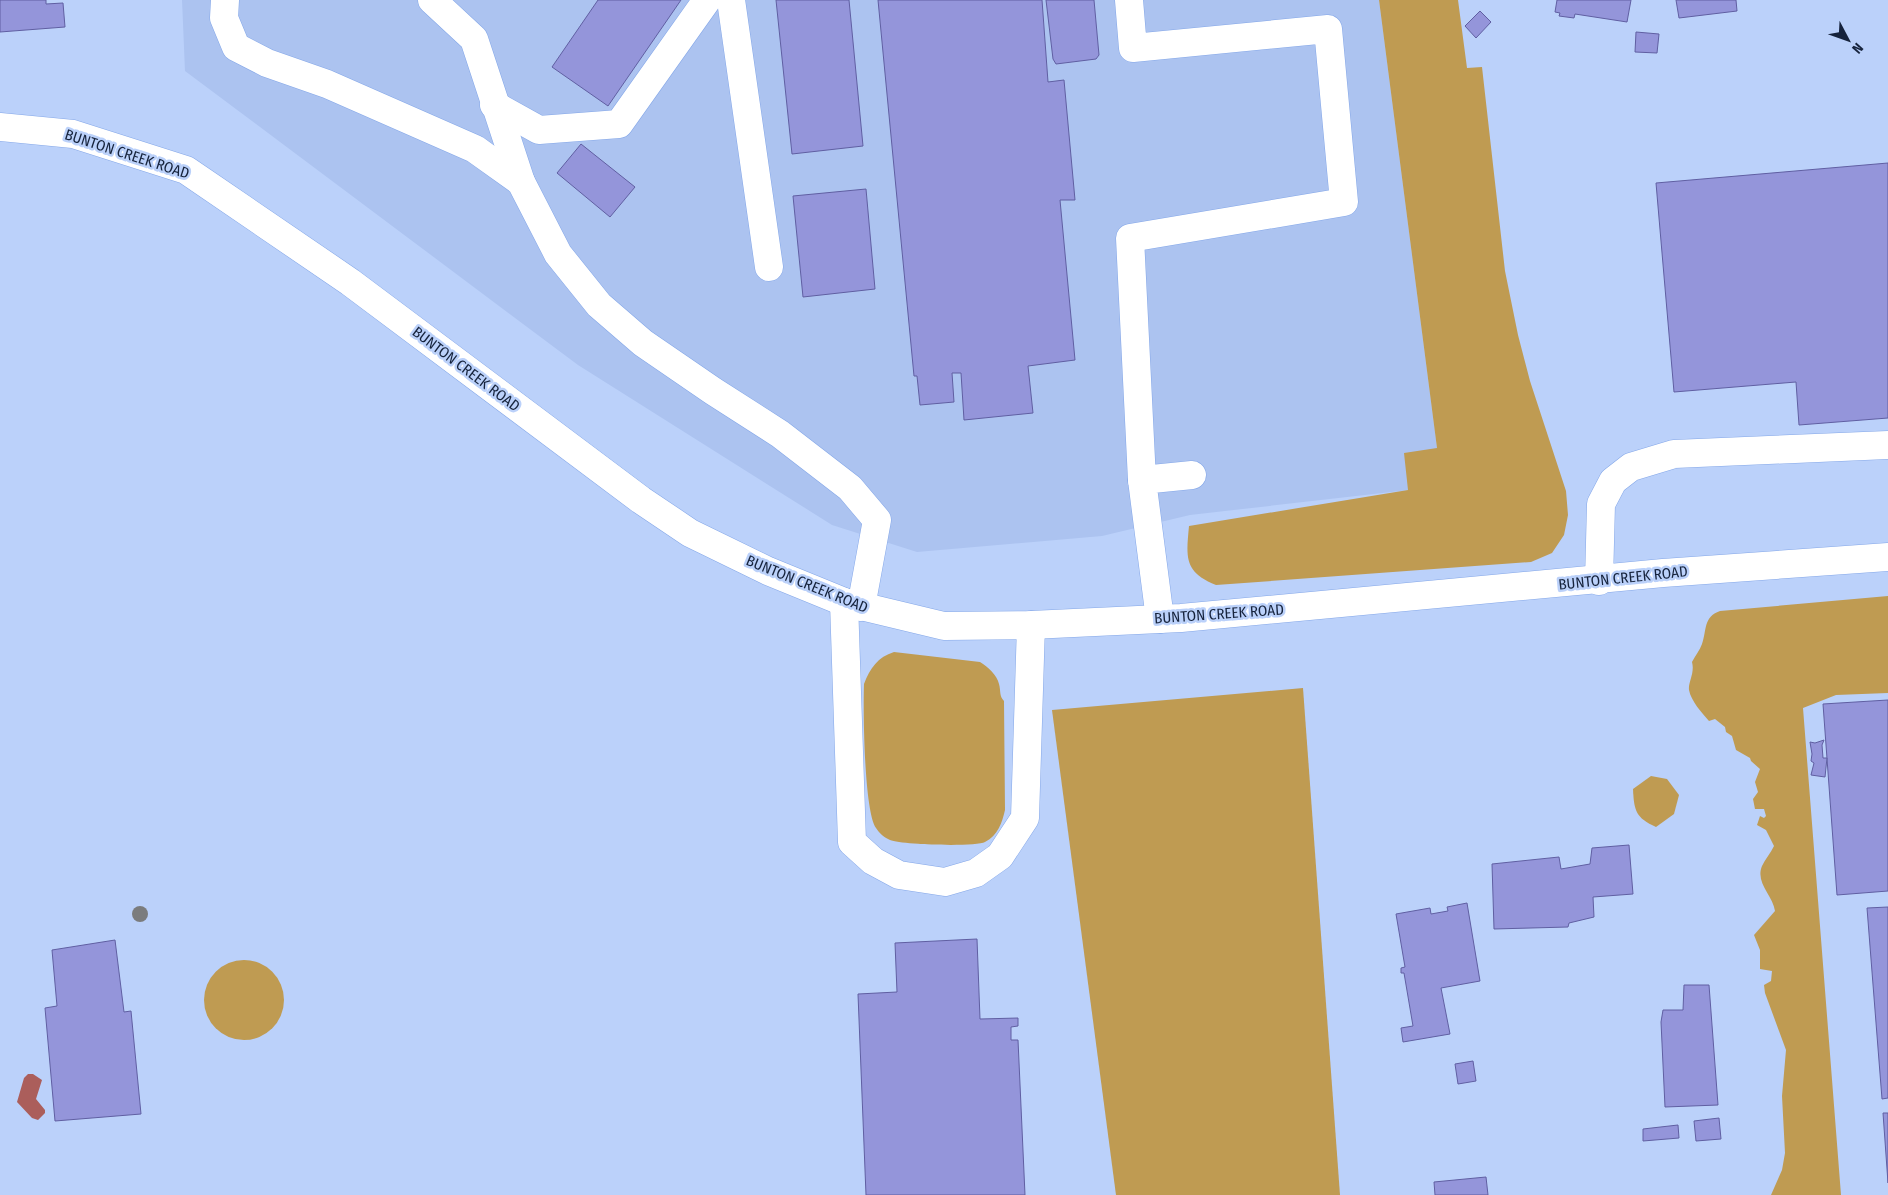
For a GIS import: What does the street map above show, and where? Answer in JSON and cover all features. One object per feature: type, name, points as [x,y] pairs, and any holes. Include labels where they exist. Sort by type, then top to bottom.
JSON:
[{"type":"street","points":[[225,0],[224,18],[236,47],[267,63],[326,84],[475,148],[521,182]]},
{"type":"street","points":[[494,105],[539,130],[619,124],[706,0]]},
{"type":"street","points":[[731,0],[770,267]]},
{"type":"street","points":[[1129,0],[1133,48],[1328,29],[1344,202],[1130,238],[1142,480],[1160,619]]},
{"type":"street","points":[[445,5],[474,39],[494,105],[521,182],[558,254],[599,305],[643,343],[780,434],[850,488],[878,520],[852,604],[852,842],[873,861],[899,876],[945,882],[976,873],[1000,856],[1025,818],[1031,625]]},
{"type":"street","name":"BUNTON CREEK ROAD","points":[[0,126],[73,134],[186,170],[350,282],[641,500],[690,533],[768,571],[852,604],[944,626],[1031,625],[1160,619],[1599,581],[1663,573],[1888,557]]},
{"type":"street","points":[[1599,581],[1601,504],[1613,481],[1631,467],[1674,454],[1888,444]]},
{"type":"street","points":[[1142,480],[1192,475]]},
{"type":"shaded area","points":[[182,0],[1379,0],[1437,448],[1409,490],[1190,515],[1102,536],[917,552],[832,525],[578,365],[185,71]]},
{"type":"shaded area","points":[[1379,0],[1458,0],[1467,68],[1482,67],[1505,271],[1518,335],[1530,381],[1566,491],[1568,515],[1564,535],[1552,553],[1531,562],[1216,585],[1198,575],[1189,563],[1187,547],[1189,526],[1408,490],[1404,453],[1437,448]]},
{"type":"shaded area","points":[[1888,596],[1888,693],[1836,695],[1803,708],[1841,1195],[1771,1195],[1782,1170],[1785,1153],[1782,1096],[1786,1050],[1765,993],[1764,985],[1771,981],[1772,971],[1760,969],[1760,950],[1754,935],[1775,911],[1760,872],[1763,863],[1774,846],[1766,830],[1757,825],[1760,816],[1764,818],[1766,816],[1764,809],[1755,809],[1753,799],[1758,792],[1755,782],[1760,769],[1750,758],[1736,750],[1732,736],[1726,732],[1725,727],[1715,719],[1709,721],[1694,703],[1689,690],[1693,670],[1692,662],[1702,644],[1708,620],[1720,611]]},
{"type":"shaded area","points":[[894,652],[980,662],[992,672],[998,681],[1004,701],[1005,810],[999,828],[985,842],[954,845],[897,842],[886,838],[876,828],[872,818],[867,782],[864,736],[864,684],[875,664],[883,657]]},
{"type":"shaded area","points":[[1303,688],[1340,1195],[1116,1195],[1052,710]]},
{"type":"shaded area","points":[[1651,776],[1667,779],[1679,795],[1674,814],[1656,827],[1640,817],[1635,808],[1633,797],[1633,789]]},
{"type":"shaded area","points":[[244,960],[259,963],[272,972],[281,985],[284,1000],[281,1015],[272,1028],[259,1037],[244,1040],[229,1037],[216,1028],[207,1015],[204,1000],[207,985],[216,972],[229,963]]},
{"type":"shaded area","points":[[28,1074],[33,1074],[42,1080],[36,1099],[45,1110],[45,1113],[38,1120],[32,1118],[17,1102],[24,1078]]},
{"type":"building","points":[[0,0],[46,0],[46,4],[63,3],[65,27],[0,32]]},
{"type":"building","points":[[598,0],[681,0],[608,106],[552,67]]},
{"type":"building","points":[[776,0],[849,0],[863,146],[792,154]]},
{"type":"building","points":[[878,0],[1042,0],[1048,82],[1064,80],[1075,200],[1060,200],[1075,360],[1028,366],[1033,413],[964,420],[961,373],[952,373],[954,402],[920,405],[917,376],[914,376]]},
{"type":"building","points":[[1046,0],[1094,0],[1099,55],[1096,59],[1056,64],[1053,59]]},
{"type":"building","points":[[1557,0],[1631,0],[1627,22],[1575,14],[1574,18],[1559,16],[1560,13],[1555,12]]},
{"type":"building","points":[[1676,0],[1736,0],[1737,11],[1679,18]]},
{"type":"building","points":[[1480,11],[1491,22],[1476,38],[1465,26]]},
{"type":"building","points":[[1636,32],[1659,34],[1657,53],[1635,52]]},
{"type":"building","points":[[581,144],[635,187],[610,217],[557,173]]},
{"type":"building","points":[[1888,163],[1888,418],[1799,425],[1796,382],[1674,392],[1656,183]]},
{"type":"building","points":[[866,189],[875,289],[803,297],[793,196]]},
{"type":"building","points":[[1888,700],[1888,891],[1837,895],[1823,704]]},
{"type":"building","points":[[1824,740],[1822,745],[1823,758],[1827,758],[1825,777],[1811,775],[1814,763],[1811,761],[1810,742],[1815,743]]},
{"type":"building","points":[[1629,845],[1633,894],[1593,897],[1594,917],[1569,923],[1568,927],[1494,929],[1492,864],[1559,857],[1561,869],[1590,864],[1592,848]]},
{"type":"building","points":[[1467,903],[1480,981],[1441,988],[1450,1034],[1403,1042],[1401,1028],[1413,1026],[1404,973],[1401,973],[1401,968],[1405,967],[1396,914],[1430,908],[1431,914],[1448,911],[1447,907]]},
{"type":"building","points":[[1888,907],[1888,1098],[1882,1099],[1867,908]]},
{"type":"building","points":[[977,939],[980,1019],[1018,1018],[1018,1026],[1011,1027],[1011,1040],[1018,1040],[1025,1195],[866,1195],[858,994],[897,992],[895,943]]},
{"type":"building","points":[[115,940],[124,1012],[131,1011],[141,1114],[55,1121],[45,1008],[57,1006],[52,950]]},
{"type":"building","points":[[1684,985],[1709,985],[1718,1105],[1665,1107],[1661,1022],[1663,1010],[1683,1010]]},
{"type":"building","points":[[1473,1061],[1476,1081],[1458,1084],[1455,1064]]},
{"type":"building","points":[[1883,1113],[1888,1113],[1888,1183]]},
{"type":"building","points":[[1719,1118],[1721,1139],[1696,1141],[1694,1121]]},
{"type":"building","points":[[1678,1125],[1679,1138],[1643,1141],[1643,1129]]},
{"type":"building","points":[[1486,1177],[1488,1195],[1435,1195],[1434,1182]]}]
